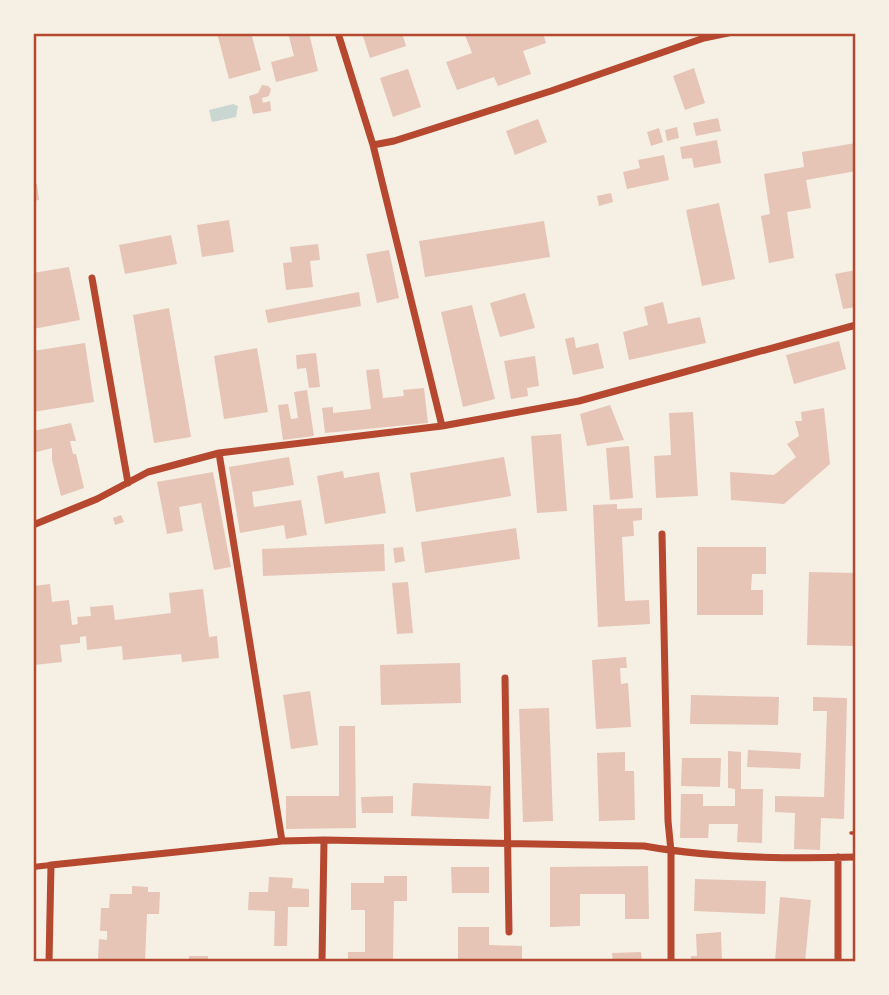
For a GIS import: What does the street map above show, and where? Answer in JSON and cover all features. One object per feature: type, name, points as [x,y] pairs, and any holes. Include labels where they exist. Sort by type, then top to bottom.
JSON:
[{"type":"street","points":[[338,33],[373,145],[442,426]]},
{"type":"street","points":[[373,145],[394,141],[551,91],[704,36],[728,33]]},
{"type":"street","points":[[92,278],[128,483]]},
{"type":"street","points":[[33,525],[97,499],[148,472],[219,453],[442,426],[579,401],[856,325]]},
{"type":"street","points":[[219,453],[282,841]]},
{"type":"street","points":[[662,534],[668,821],[671,851],[671,962]]},
{"type":"street","points":[[505,678],[509,932]]},
{"type":"street","points":[[322,962],[324,840]]},
{"type":"street","points":[[33,867],[282,841],[324,840],[644,846],[671,851],[856,857]]},
{"type":"street","points":[[838,857],[838,962]]},
{"type":"street","points":[[49,962],[51,865]]},
{"type":"shaded area","points":[[233,104],[238,106],[236,117],[212,122],[209,110]]},
{"type":"building","points":[[217,33],[251,33],[261,70],[229,79]]},
{"type":"building","points":[[288,33],[309,33],[318,71],[276,82],[271,62],[294,56]]},
{"type":"building","points":[[362,33],[402,33],[406,46],[370,58]]},
{"type":"building","points":[[543,33],[546,43],[523,51],[531,74],[498,86],[494,77],[457,90],[446,62],[472,53],[465,35]]},
{"type":"building","points":[[694,68],[705,103],[685,110],[673,76]]},
{"type":"building","points":[[408,69],[421,107],[393,117],[380,78]]},
{"type":"building","points":[[262,85],[271,89],[269,96],[262,98],[263,103],[270,101],[271,111],[253,114],[249,96],[258,93]]},
{"type":"building","points":[[718,118],[721,131],[696,136],[693,123]]},
{"type":"building","points":[[538,119],[547,142],[515,155],[506,131]]},
{"type":"building","points":[[677,127],[679,138],[667,141],[665,130]]},
{"type":"building","points":[[659,128],[663,142],[651,146],[647,132]]},
{"type":"building","points":[[717,140],[721,163],[694,168],[692,158],[682,159],[680,147]]},
{"type":"building","points":[[856,143],[856,171],[806,180],[811,208],[787,212],[794,258],[769,263],[761,216],[770,214],[764,174],[804,167],[802,152]]},
{"type":"building","points":[[664,155],[669,180],[627,189],[623,172],[640,168],[638,160]]},
{"type":"building","points":[[37,184],[39,200],[33,201],[33,185]]},
{"type":"building","points":[[611,193],[613,202],[599,206],[597,196]]},
{"type":"building","points":[[719,203],[735,279],[702,286],[686,210]]},
{"type":"building","points":[[229,220],[234,252],[202,257],[197,225]]},
{"type":"building","points":[[544,221],[550,257],[425,277],[419,241]]},
{"type":"building","points":[[171,235],[177,264],[125,274],[119,245]]},
{"type":"building","points":[[318,244],[320,260],[310,261],[313,287],[286,290],[283,263],[292,262],[290,247]]},
{"type":"building","points":[[389,250],[399,298],[377,303],[366,254]]},
{"type":"building","points":[[69,267],[80,320],[33,329],[33,273]]},
{"type":"building","points":[[856,270],[856,307],[843,309],[835,274]]},
{"type":"building","points":[[359,292],[361,306],[268,323],[265,310]]},
{"type":"building","points":[[525,293],[535,328],[500,337],[490,303]]},
{"type":"building","points":[[663,302],[668,324],[700,317],[706,343],[629,360],[623,332],[648,325],[644,307]]},
{"type":"building","points":[[472,305],[495,399],[463,407],[441,312]]},
{"type":"building","points":[[169,308],[191,437],[154,443],[133,315]]},
{"type":"building","points":[[574,337],[576,348],[598,343],[604,368],[573,375],[565,339]]},
{"type":"building","points":[[839,341],[846,369],[794,384],[786,355]]},
{"type":"building","points":[[85,343],[94,402],[33,412],[33,351]]},
{"type":"building","points":[[257,348],[268,412],[224,419],[214,356]]},
{"type":"building","points":[[316,353],[320,387],[309,388],[306,368],[297,369],[296,355]]},
{"type":"building","points":[[535,356],[539,386],[527,388],[528,396],[511,399],[504,361]]},
{"type":"building","points":[[379,369],[383,398],[404,396],[403,390],[424,388],[428,423],[325,433],[322,408],[333,407],[333,413],[371,409],[366,370]]},
{"type":"building","points":[[307,390],[314,436],[283,440],[278,405],[288,404],[291,419],[298,418],[294,392]]},
{"type":"building","points":[[610,405],[624,440],[587,446],[580,414]]},
{"type":"building","points":[[824,408],[830,464],[784,504],[731,500],[730,472],[774,475],[796,457],[787,444],[799,436],[795,421],[802,421],[801,412]]},
{"type":"building","points":[[693,412],[698,496],[656,498],[654,456],[671,455],[669,413]]},
{"type":"building","points":[[71,423],[76,441],[70,441],[84,488],[61,496],[52,460],[52,448],[33,453],[33,431]]},
{"type":"building","points":[[561,434],[567,511],[537,513],[531,436]]},
{"type":"building","points":[[629,446],[633,498],[610,500],[606,448]]},
{"type":"building","points":[[289,457],[294,485],[252,492],[254,507],[301,500],[307,535],[286,539],[284,525],[240,533],[229,467]]},
{"type":"building","points":[[504,457],[511,496],[416,512],[410,473]]},
{"type":"building","points":[[343,471],[344,478],[379,472],[386,513],[325,524],[317,476]]},
{"type":"building","points":[[213,472],[231,567],[214,570],[201,503],[179,507],[183,531],[167,534],[157,482]]},
{"type":"building","points":[[617,504],[617,509],[642,508],[642,520],[633,521],[634,536],[622,537],[625,601],[649,600],[650,624],[598,627],[593,505]]},
{"type":"building","points":[[121,515],[124,522],[115,525],[113,518]]},
{"type":"building","points":[[516,528],[520,559],[425,573],[421,542]]},
{"type":"building","points":[[384,544],[385,571],[263,576],[262,549]]},
{"type":"building","points":[[403,547],[405,561],[395,563],[393,548]]},
{"type":"building","points":[[697,547],[766,547],[766,574],[752,574],[751,590],[763,590],[763,615],[697,615]]},
{"type":"building","points":[[809,572],[856,573],[856,646],[807,645]]},
{"type":"building","points":[[408,582],[413,633],[397,634],[392,583]]},
{"type":"building","points":[[50,584],[52,602],[69,600],[72,625],[78,624],[77,617],[91,616],[90,607],[113,605],[115,620],[171,613],[169,593],[203,589],[209,637],[217,636],[219,658],[182,662],[181,654],[123,660],[122,646],[87,650],[86,636],[80,637],[80,643],[60,645],[62,662],[34,665],[33,586]]},
{"type":"building","points":[[626,657],[627,668],[620,668],[621,684],[628,683],[631,727],[596,729],[592,660]]},
{"type":"building","points":[[460,663],[461,703],[381,705],[380,665]]},
{"type":"building","points":[[310,691],[318,745],[291,749],[283,695]]},
{"type":"building","points":[[691,695],[779,697],[778,725],[690,724]]},
{"type":"building","points":[[813,697],[847,698],[844,819],[821,818],[820,850],[794,849],[795,813],[775,812],[775,796],[824,797],[827,711],[813,711]]},
{"type":"building","points":[[549,708],[553,821],[523,822],[519,709]]},
{"type":"building","points":[[339,726],[355,726],[356,828],[286,829],[286,796],[339,796]]},
{"type":"building","points":[[748,750],[801,753],[800,769],[747,767]]},
{"type":"building","points":[[728,751],[741,752],[741,789],[763,789],[762,843],[737,842],[738,824],[709,824],[708,838],[680,838],[681,794],[703,794],[703,806],[735,806],[735,789],[728,788]]},
{"type":"building","points":[[625,752],[625,771],[634,771],[635,820],[599,821],[597,753]]},
{"type":"building","points":[[682,758],[721,758],[720,787],[681,786]]},
{"type":"building","points":[[413,783],[491,786],[489,819],[411,816]]},
{"type":"building","points":[[393,796],[393,813],[362,813],[361,797]]},
{"type":"building","points":[[648,866],[649,919],[625,919],[625,894],[580,894],[580,926],[550,927],[550,867]]},
{"type":"building","points":[[451,867],[489,867],[489,893],[452,893]]},
{"type":"building","points":[[384,876],[407,876],[407,901],[394,901],[393,962],[348,962],[348,952],[365,952],[365,910],[351,910],[351,883],[384,883]]},
{"type":"building","points":[[269,877],[293,878],[292,888],[309,889],[309,907],[288,907],[287,946],[274,946],[275,911],[248,910],[249,892],[268,892]]},
{"type":"building","points":[[695,879],[766,881],[765,914],[694,911]]},
{"type":"building","points":[[132,886],[148,887],[148,892],[160,892],[159,914],[147,914],[145,962],[98,960],[99,939],[107,940],[107,931],[100,931],[101,908],[109,908],[110,894],[132,894]]},
{"type":"building","points":[[780,897],[811,900],[805,962],[775,962]]},
{"type":"building","points":[[458,927],[489,927],[489,945],[522,946],[522,962],[458,962]]},
{"type":"building","points":[[721,932],[722,962],[691,962],[691,956],[697,956],[696,934]]},
{"type":"building","points":[[641,952],[642,962],[613,962],[612,953]]},
{"type":"building","points":[[189,956],[208,956],[208,962],[189,962]]}]
